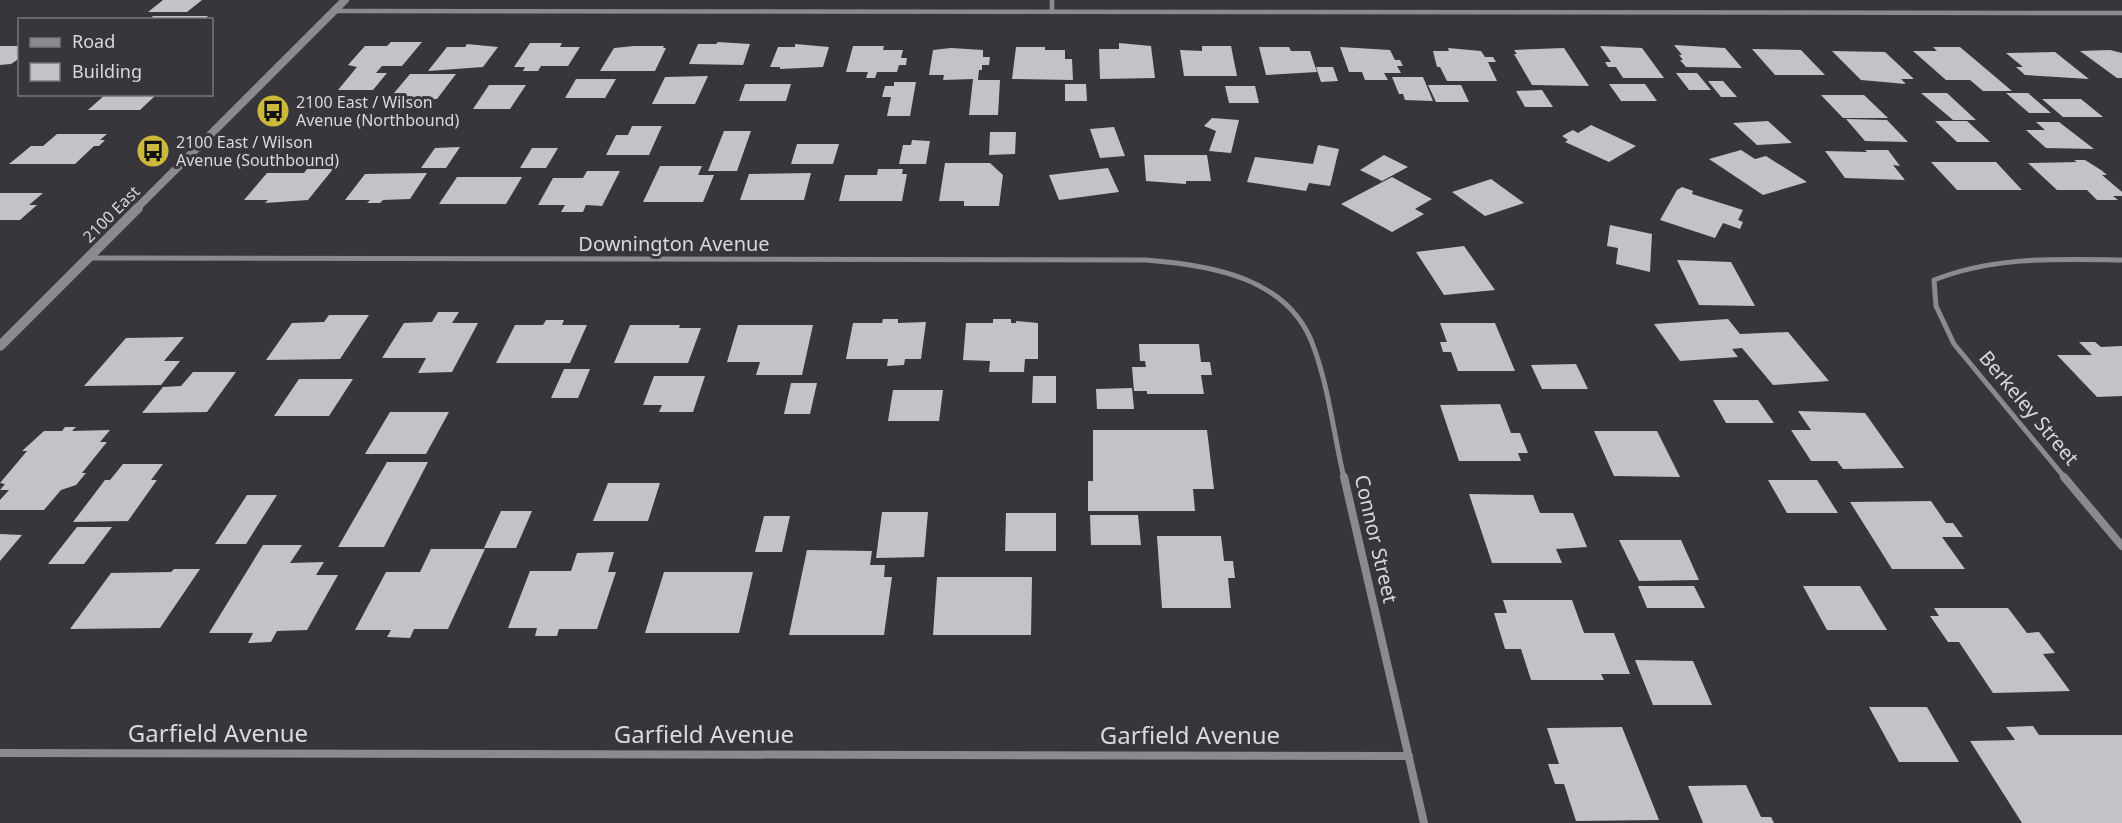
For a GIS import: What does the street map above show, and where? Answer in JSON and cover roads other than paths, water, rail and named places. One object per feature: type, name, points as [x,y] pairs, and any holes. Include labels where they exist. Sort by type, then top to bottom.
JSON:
[{"type":"street","name":"2100 East","points":[[0,346],[345,0]]},
{"type":"street","points":[[1052,0],[1052,12]]},
{"type":"street","points":[[334,11],[2122,13]]},
{"type":"street","name":"Downington Avenue","points":[[88,258],[1146,260],[1203,267],[1231,273],[1258,283]]},
{"type":"street","name":"Berkeley Street","points":[[2122,261],[2006,262],[1954,271],[1934,280],[1933,294],[1935,309],[1954,344],[2122,546]]},
{"type":"street","name":"Connor Street","points":[[1258,283],[1294,311],[1314,347],[1424,823]]},
{"type":"street","name":"Garfield Avenue","points":[[0,753],[1409,756]]},
{"type":"place","name":"2100 East / Wilson Avenue (Northbound)","points":[[273,111]]},
{"type":"place","name":"2100 East / Wilson Avenue (Southbound)","points":[[153,151]]}]
